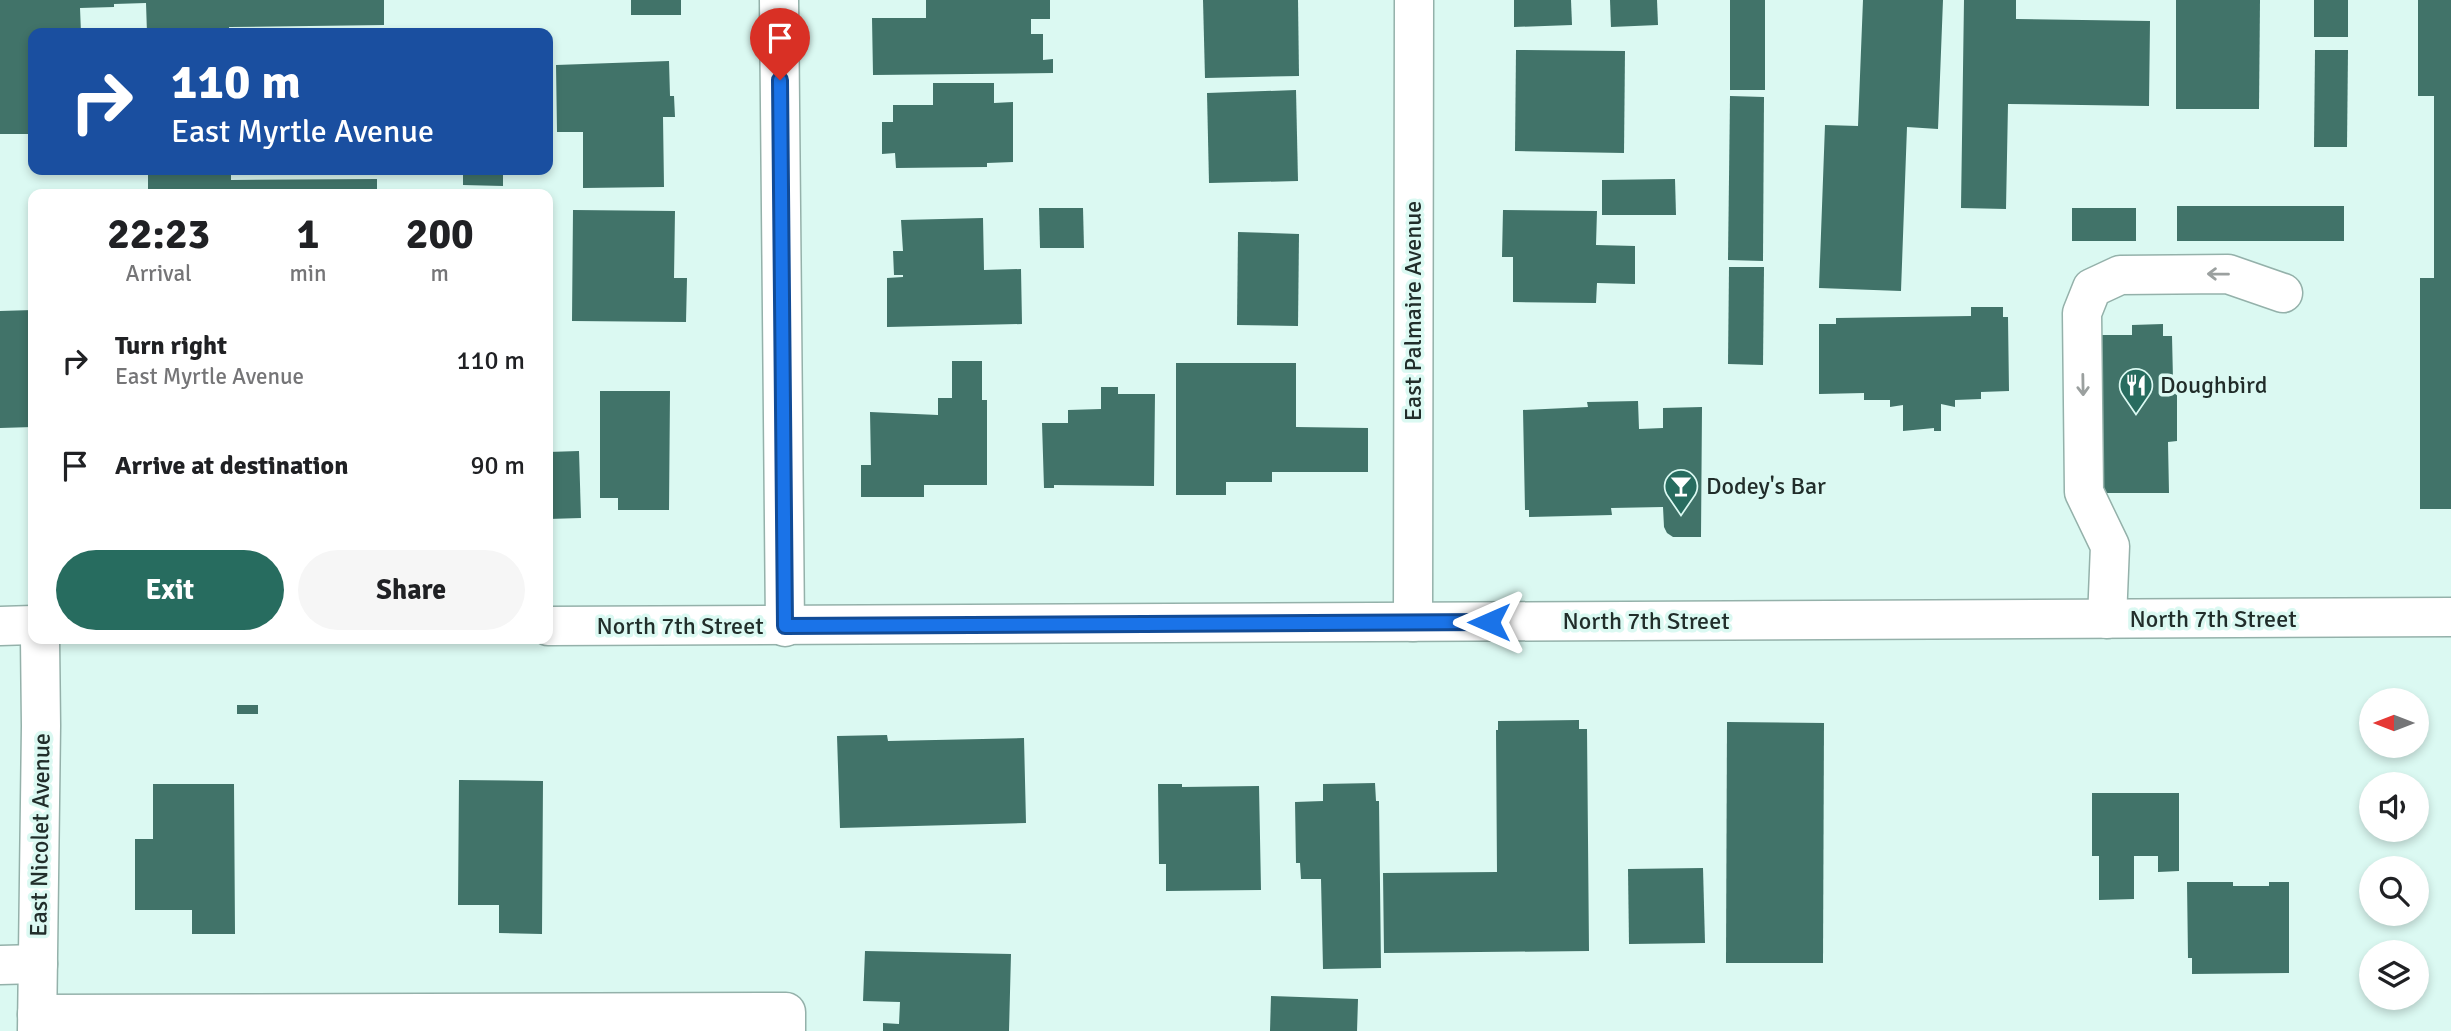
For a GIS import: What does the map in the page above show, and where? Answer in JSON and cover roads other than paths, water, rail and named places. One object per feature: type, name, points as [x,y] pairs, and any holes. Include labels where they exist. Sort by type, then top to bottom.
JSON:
[{"type":"street","points":[[779,0],[785,626]]},
{"type":"street","name":"East Palmaire Avenue","points":[[1413,622],[1414,0]]},
{"type":"street","points":[[2107,619],[2110,546],[2084,492],[2082,313],[2092,288],[2120,275],[2228,274],[2283,293]]},
{"type":"street","name":"North 7th Street","points":[[553,626],[2451,617]]},
{"type":"street","points":[[0,626],[28,625]]},
{"type":"street","name":"East Nicolet Avenue","points":[[37,1023],[40,644]]},
{"type":"street","points":[[0,965],[38,964]]},
{"type":"street","points":[[37,1023],[786,1022]]},
{"type":"place","name":"Doughbird","points":[[2136,415]]},
{"type":"place","name":"Dodey's Bar","points":[[1681,516]]}]
